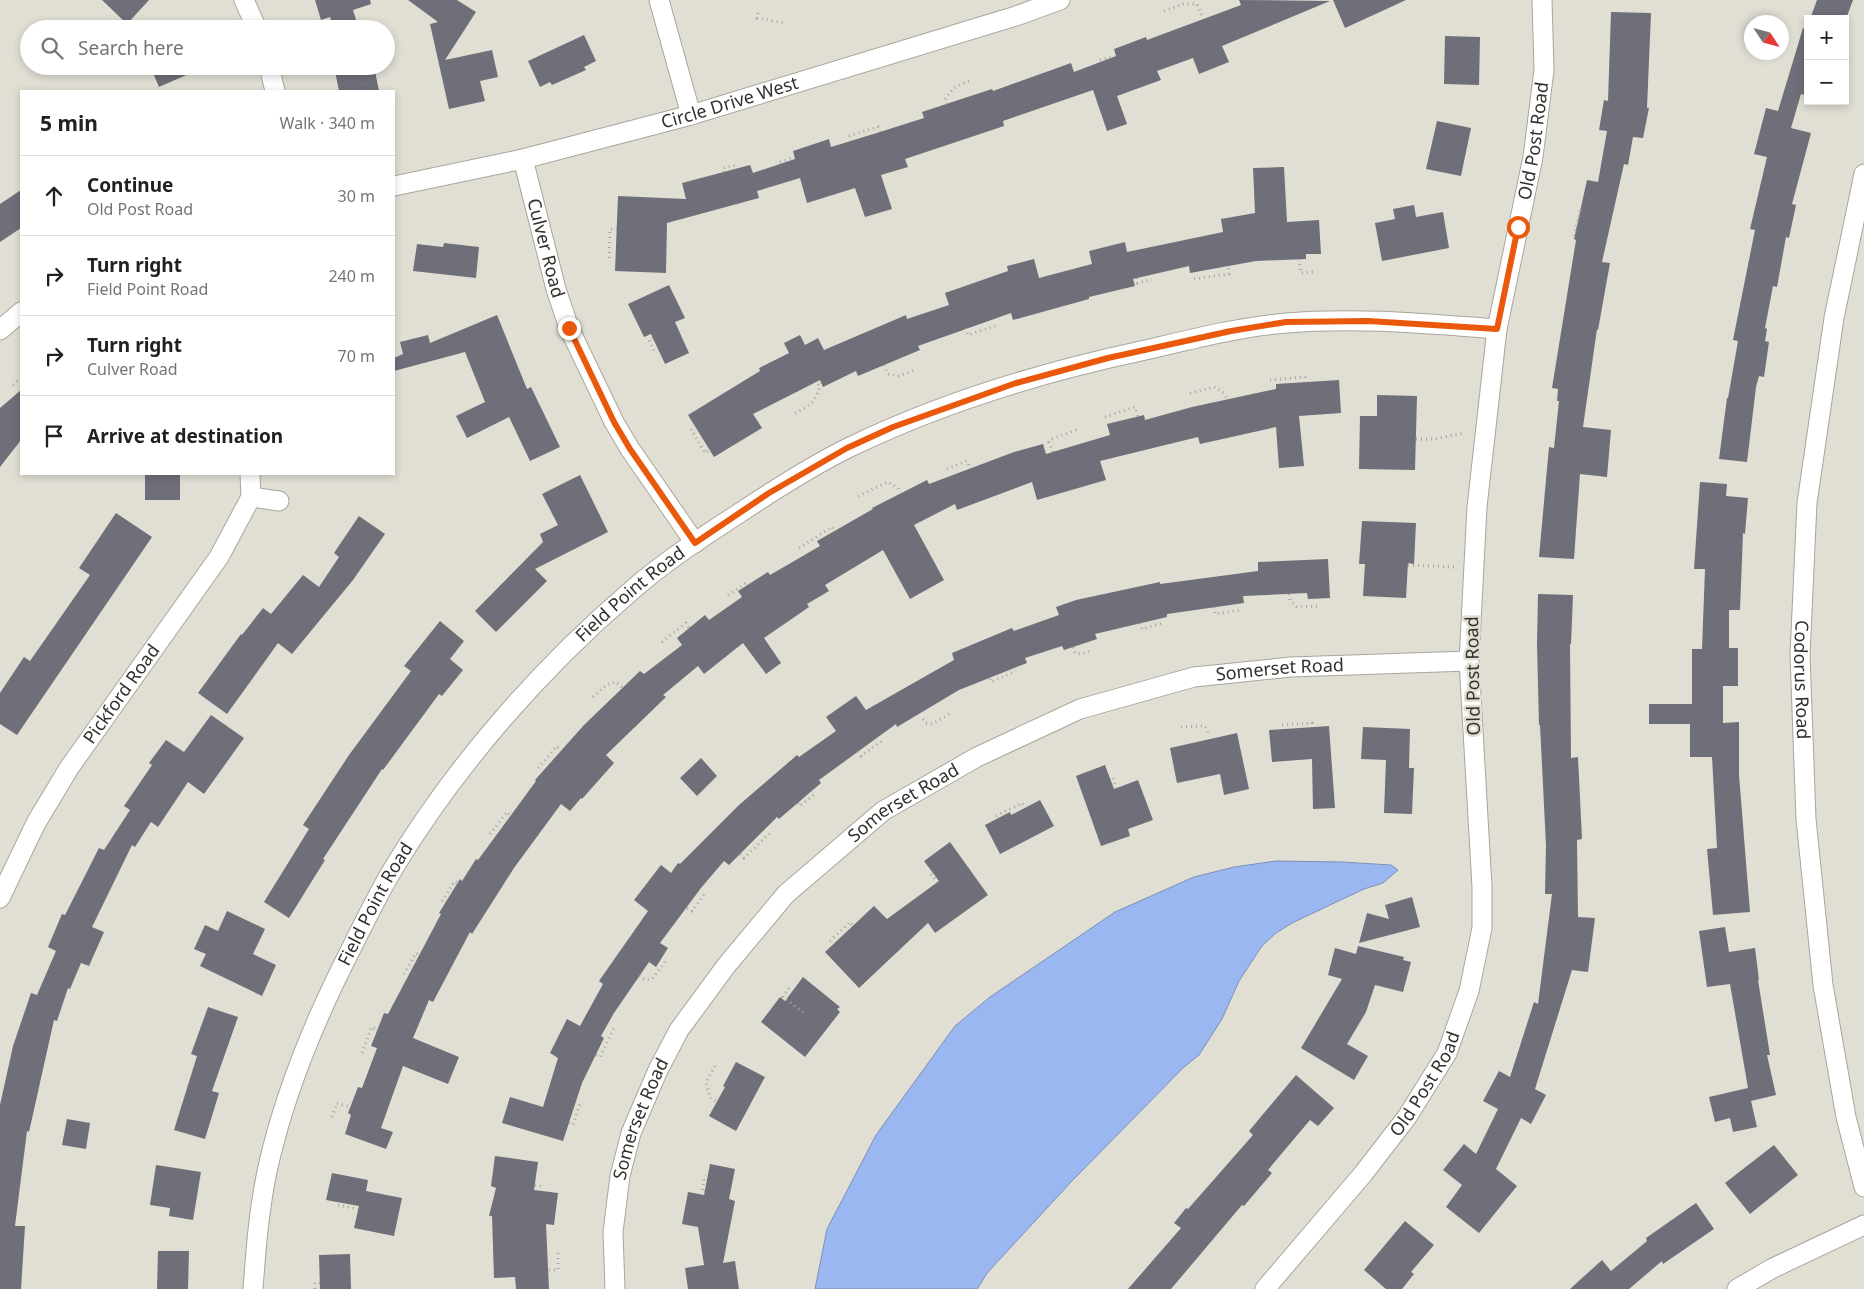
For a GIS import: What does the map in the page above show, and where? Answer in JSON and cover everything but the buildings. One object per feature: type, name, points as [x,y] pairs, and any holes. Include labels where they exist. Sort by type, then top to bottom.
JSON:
[{"type":"street","points":[[244,0],[253,20]]},
{"type":"street","points":[[660,0],[690,115]]},
{"type":"street","name":"Circle Drive West","points":[[395,186],[523,159],[690,115],[1014,8],[1060,0]]},
{"type":"street","name":"Old Post Road","points":[[1265,1289],[1363,1174],[1407,1117],[1447,1053],[1469,991],[1482,928],[1469,661],[1477,507],[1497,329],[1533,157],[1544,70],[1542,0]]},
{"type":"street","points":[[272,75],[275,90]]},
{"type":"street","name":"Culver Road","points":[[523,159],[556,289],[569,328],[614,422],[630,449],[695,543]]},
{"type":"street","name":"Codorus Road","points":[[1864,174],[1834,318],[1807,504],[1800,655],[1806,819],[1823,985],[1846,1117],[1864,1187]]},
{"type":"street","points":[[0,330],[20,313]]},
{"type":"street","name":"Field Point Road","points":[[253,1289],[263,1196],[284,1110],[332,985],[394,867],[451,783],[526,692],[557,659],[634,588],[695,543],[769,493],[847,448],[893,427],[1016,383],[1108,358],[1231,331],[1286,322],[1368,321],[1497,329]]},
{"type":"street","points":[[250,475],[251,497],[280,501]]},
{"type":"street","name":"Pickford Road","points":[[0,898],[36,823],[55,791],[219,558],[251,497]]},
{"type":"street","name":"Somerset Road","points":[[615,1289],[613,1232],[620,1176],[631,1133],[658,1070],[679,1030],[726,966],[786,894],[883,811],[977,757],[1080,709],[1194,677],[1291,667],[1469,661]]},
{"type":"street","points":[[1737,1289],[1773,1268],[1864,1225]]},
{"type":"path","points":[[1164,11],[1183,4],[1197,4],[1202,16]]},
{"type":"path","points":[[758,13],[757,18],[786,23]]},
{"type":"path","points":[[1100,60],[1114,57]]},
{"type":"path","points":[[947,104],[945,100],[949,92],[959,85],[973,80]]},
{"type":"path","points":[[849,136],[878,127],[880,132]]},
{"type":"path","points":[[780,162],[792,158],[793,160]]},
{"type":"path","points":[[724,172],[723,168],[737,165]]},
{"type":"path","points":[[1574,236],[1581,208]]},
{"type":"path","points":[[609,258],[610,229],[617,229]]},
{"type":"path","points":[[1299,259],[1301,273],[1314,272]]},
{"type":"path","points":[[1194,279],[1229,274],[1228,266]]},
{"type":"path","points":[[1136,278],[1137,283],[1152,280]]},
{"type":"path","points":[[966,328],[968,335],[998,325]]},
{"type":"path","points":[[653,338],[649,340],[655,353]]},
{"type":"path","points":[[884,365],[888,374],[898,376],[915,370]]},
{"type":"path","points":[[1270,380],[1305,377],[1305,382]]},
{"type":"path","points":[[14,385],[20,379]]},
{"type":"path","points":[[795,412],[806,408],[815,400],[820,388],[817,382]]},
{"type":"path","points":[[1190,393],[1214,387],[1224,393],[1227,400]]},
{"type":"path","points":[[1105,417],[1135,407],[1138,416]]},
{"type":"path","points":[[692,429],[705,453],[710,450]]},
{"type":"path","points":[[1052,452],[1049,442],[1052,439],[1078,429]]},
{"type":"path","points":[[1416,438],[1434,439],[1469,432]]},
{"type":"path","points":[[947,469],[967,461],[970,469]]},
{"type":"path","points":[[858,496],[888,482],[898,488],[900,493]]},
{"type":"path","points":[[799,548],[832,527],[834,531]]},
{"type":"path","points":[[1408,565],[1460,568]]},
{"type":"path","points":[[728,595],[746,583],[748,585]]},
{"type":"path","points":[[1289,594],[1290,600],[1297,607],[1320,606]]},
{"type":"path","points":[[1214,607],[1215,614],[1242,610]]},
{"type":"path","points":[[662,642],[686,623],[689,628]]},
{"type":"path","points":[[1140,623],[1142,629],[1162,623]]},
{"type":"path","points":[[1073,647],[1075,652],[1082,654],[1093,650]]},
{"type":"path","points":[[990,679],[991,682],[1016,671]]},
{"type":"path","points":[[593,697],[606,685],[616,682],[623,688]]},
{"type":"path","points":[[924,719],[926,723],[932,724],[953,712]]},
{"type":"path","points":[[1282,725],[1312,723],[1312,727]]},
{"type":"path","points":[[1181,727],[1205,726],[1210,736]]},
{"type":"path","points":[[858,751],[861,756],[882,741]]},
{"type":"path","points":[[538,768],[557,746],[561,750]]},
{"type":"path","points":[[1112,778],[1116,788]]},
{"type":"path","points":[[798,803],[800,806],[816,793]]},
{"type":"path","points":[[996,816],[1022,803],[1025,808]]},
{"type":"path","points":[[490,834],[507,812],[510,815]]},
{"type":"path","points":[[740,854],[744,858],[770,833]]},
{"type":"path","points":[[931,874],[938,882]]},
{"type":"path","points":[[442,901],[455,881],[458,883]]},
{"type":"path","points":[[687,908],[692,911],[706,892]]},
{"type":"path","points":[[830,941],[850,922],[853,926]]},
{"type":"path","points":[[404,974],[416,953],[419,955]]},
{"type":"path","points":[[639,976],[645,980],[652,978],[666,960]]},
{"type":"path","points":[[789,988],[783,997],[804,1013]]},
{"type":"path","points":[[596,1055],[600,1057],[616,1026]]},
{"type":"path","points":[[362,1053],[372,1027],[378,1030]]},
{"type":"path","points":[[715,1066],[706,1082],[710,1098],[717,1102]]},
{"type":"path","points":[[332,1117],[337,1103],[350,1107]]},
{"type":"path","points":[[569,1123],[573,1125],[580,1103]]},
{"type":"path","points":[[705,1175],[702,1192],[705,1192]]},
{"type":"path","points":[[535,1185],[544,1187]]},
{"type":"path","points":[[338,1205],[358,1209]]},
{"type":"path","points":[[549,1270],[558,1270],[558,1252]]},
{"type":"path","points":[[315,1289],[315,1283],[320,1283]]},
{"type":"water","points":[[1276,861],[1391,865],[1398,870],[1383,883],[1364,889],[1292,923],[1276,933],[1262,946],[1239,981],[1222,1019],[1199,1055],[1183,1068],[1071,1182],[988,1272],[977,1289],[815,1289],[827,1229],[876,1135],[955,1026],[990,997],[1115,912],[1194,877],[1234,867]]},
{"type":"route","points":[[569,328],[614,422],[630,449],[695,543],[769,493],[847,448],[893,427],[1016,383],[1108,358],[1231,331],[1286,322],[1368,321],[1497,329],[1518,227]]}]
